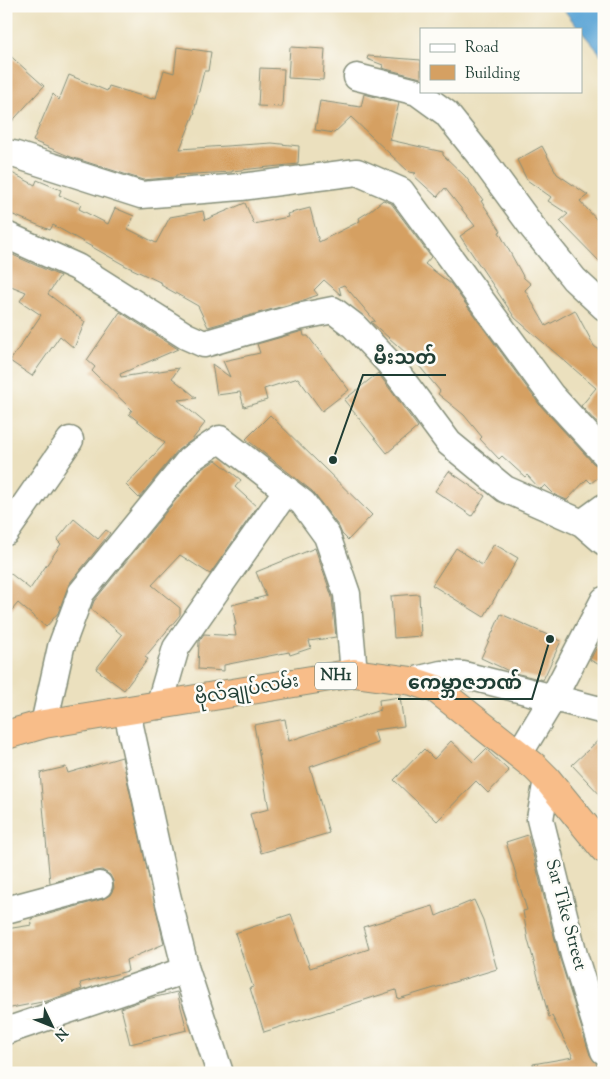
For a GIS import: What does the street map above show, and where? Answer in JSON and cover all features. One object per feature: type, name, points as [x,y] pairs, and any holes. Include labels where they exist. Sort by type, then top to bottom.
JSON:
[{"type":"highway","name":"ဗိုလ်ချုပ်လမ်း","points":[[6,735],[44,724],[127,712],[354,673],[412,681],[436,689],[547,778],[604,848]]},
{"type":"street","points":[[357,78],[417,92],[446,113],[482,157],[574,279],[604,307]]},
{"type":"street","points":[[6,153],[141,195],[242,188],[356,172],[401,191],[552,395],[604,453]]},
{"type":"street","points":[[6,235],[77,267],[186,336],[204,344],[298,317],[333,310],[354,326],[391,365],[449,443],[505,489],[582,523],[604,542]]},
{"type":"street","points":[[44,724],[61,647],[81,593],[190,459],[220,439],[303,503],[327,536],[347,594],[354,673]]},
{"type":"street","points":[[6,532],[70,440]]},
{"type":"street","points":[[159,706],[176,648],[287,490]]},
{"type":"street","points":[[582,523],[604,507]]},
{"type":"street","points":[[519,754],[553,698],[604,600]]},
{"type":"street","points":[[412,681],[441,674],[464,675],[604,711]]},
{"type":"street","points":[[127,712],[166,895],[186,970],[220,1073]]},
{"type":"street","name":"Sar Tike Street","points":[[547,778],[540,819],[574,955],[604,1050]]},
{"type":"street","points":[[6,910],[99,885]]},
{"type":"street","points":[[6,1031],[186,970]]},
{"type":"water","points":[[561,6],[604,6],[604,58],[582,32],[582,28],[578,28]]},
{"type":"building","points":[[177,47],[211,52],[208,71],[204,71],[195,112],[180,149],[272,143],[299,146],[298,164],[232,172],[176,175],[175,177],[143,180],[71,157],[33,141],[53,94],[59,100],[69,75],[107,91],[109,86],[152,99],[152,97],[156,98],[164,70],[174,73]]},
{"type":"building","points":[[290,47],[325,49],[323,80],[288,78]]},
{"type":"building","points":[[6,52],[44,86],[6,128]]},
{"type":"building","points":[[368,56],[420,60],[420,78],[382,68],[383,65],[367,59]]},
{"type":"building","points":[[260,68],[284,69],[282,107],[258,106]]},
{"type":"building","points":[[364,94],[399,103],[390,140],[443,152],[443,155],[465,176],[483,200],[481,201],[501,231],[499,232],[524,278],[531,284],[525,290],[546,326],[575,310],[594,346],[604,354],[604,425],[601,427],[581,406],[596,388],[515,318],[460,236],[475,226],[445,188],[437,197],[413,175],[416,173],[409,172],[351,117],[334,133],[315,130],[320,101],[361,107]]},
{"type":"building","points":[[542,146],[557,174],[588,195],[580,201],[604,228],[604,266],[560,221],[568,214],[548,201],[551,197],[527,180],[517,160]]},
{"type":"building","points":[[6,170],[35,185],[37,180],[61,190],[59,195],[81,204],[79,209],[108,224],[115,208],[134,216],[128,229],[156,243],[170,217],[203,211],[205,220],[245,203],[254,224],[288,217],[287,214],[310,208],[319,242],[360,221],[359,218],[383,200],[391,203],[431,257],[425,264],[451,284],[539,404],[593,463],[604,468],[604,473],[591,483],[587,479],[567,500],[555,495],[545,485],[541,489],[539,488],[527,475],[525,477],[502,456],[499,459],[480,439],[482,437],[464,415],[438,394],[440,391],[415,361],[371,322],[375,321],[344,285],[339,287],[341,295],[324,280],[314,290],[318,295],[208,327],[198,306],[161,285],[162,283],[126,266],[53,225],[50,230],[6,212]]},
{"type":"building","points":[[6,252],[60,276],[48,294],[85,322],[74,348],[60,336],[32,376],[10,361],[41,315],[20,301],[26,292],[6,284]]},
{"type":"building","points":[[120,312],[178,349],[120,374],[121,377],[179,368],[172,378],[197,398],[178,400],[205,423],[192,440],[178,450],[139,498],[126,485],[165,443],[129,414],[132,410],[92,371],[95,367],[87,360]]},
{"type":"building","points":[[303,331],[304,336],[308,336],[349,390],[322,411],[298,378],[264,389],[267,400],[244,407],[240,392],[217,395],[212,364],[230,377],[223,361],[260,353],[257,344]]},
{"type":"building","points":[[378,373],[418,427],[387,453],[344,400]]},
{"type":"building","points":[[270,415],[372,515],[348,540],[312,491],[246,439]]},
{"type":"building","points":[[216,460],[241,480],[235,487],[257,507],[210,574],[180,555],[152,585],[180,608],[180,615],[145,657],[148,659],[124,690],[96,669],[122,635],[91,609],[94,601],[200,470]]},
{"type":"building","points":[[449,471],[485,496],[472,516],[435,491]]},
{"type":"building","points":[[74,519],[98,539],[106,530],[110,533],[69,584],[58,613],[46,627],[18,603],[6,617],[6,570],[30,589],[61,544],[57,540]]},
{"type":"building","points":[[494,544],[518,558],[484,617],[432,585],[456,548],[482,565]]},
{"type":"building","points":[[315,548],[332,597],[336,637],[309,641],[311,648],[290,655],[289,652],[224,665],[224,671],[198,669],[199,641],[204,634],[236,636],[232,605],[266,596],[256,572]]},
{"type":"building","points":[[419,594],[421,636],[394,638],[391,596]]},
{"type":"building","points":[[501,614],[561,641],[543,680],[511,672],[481,658]]},
{"type":"building","points":[[604,633],[604,667],[590,660]]},
{"type":"building","points":[[400,697],[404,726],[374,730],[378,743],[310,767],[329,833],[261,853],[250,814],[269,809],[254,725],[285,719],[289,741],[380,710],[379,700]]},
{"type":"building","points":[[604,735],[604,799],[572,765]]},
{"type":"building","points":[[451,741],[473,762],[486,749],[509,771],[488,793],[476,781],[437,821],[394,780],[424,749],[434,759]]},
{"type":"building","points":[[122,757],[164,944],[126,960],[128,971],[80,983],[82,989],[47,1001],[6,1009],[6,929],[32,925],[31,919],[103,899],[110,895],[114,888],[110,875],[102,870],[50,883],[40,773],[66,767],[68,773]]},
{"type":"building","points":[[528,835],[560,959],[590,1055],[596,1063],[598,1073],[534,1073],[533,1064],[573,1057],[552,1016],[549,1017],[528,940],[523,911],[527,910],[506,842]]},
{"type":"building","points":[[474,900],[483,920],[497,969],[398,999],[396,990],[264,1032],[250,988],[253,987],[235,933],[291,914],[310,968],[369,949],[363,927],[433,906],[436,916]]},
{"type":"building","points":[[177,992],[187,1030],[130,1044],[121,1008],[147,999]]},
{"type":"place","name":"မီးသတ်","points":[[333,460]]},
{"type":"place","name":"ကေမ္ဘာဇဘဏ်","points":[[550,639]]}]
